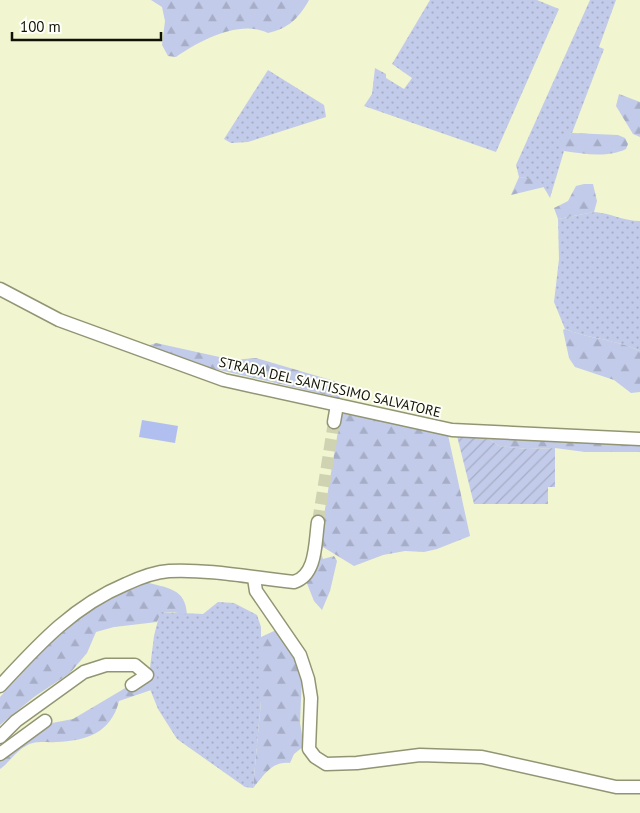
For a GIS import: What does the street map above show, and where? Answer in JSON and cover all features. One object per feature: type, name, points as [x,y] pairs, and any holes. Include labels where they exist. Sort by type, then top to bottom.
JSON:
[{"type":"street","name":"STRADA DEL SANTISSIMO SALVATORE","points":[[0,289],[59,320],[224,380],[452,430],[640,439]]},
{"type":"street","points":[[334,422],[337,405]]},
{"type":"street","points":[[0,686],[48,634],[82,607],[111,590],[143,576],[168,571],[294,582],[303,580],[310,572],[318,522]]},
{"type":"street","points":[[254,578],[256,591],[300,655],[308,679],[311,698],[309,749],[315,757],[326,764],[357,763],[420,755],[482,757],[616,787],[640,786]]},
{"type":"street","points":[[0,737],[16,721],[84,672],[106,665],[135,666],[147,675],[132,685]]},
{"type":"street","points":[[0,754],[45,721]]},
{"type":"green space","points":[[151,0],[309,0],[297,17],[282,28],[268,33],[257,29],[233,30],[208,39],[176,57],[168,56],[162,45],[165,21],[162,7]]},
{"type":"green space","points":[[430,0],[537,0],[559,9],[496,152],[364,106],[372,94],[375,68],[386,74],[386,78],[404,89],[412,78],[392,64]]},
{"type":"green space","points":[[590,0],[616,0],[599,47],[604,49],[572,133],[562,137],[560,144],[564,151],[550,198],[541,184],[535,180],[519,177],[516,165]]},
{"type":"green space","points":[[268,70],[324,105],[326,117],[248,142],[231,143],[224,139]]},
{"type":"green space","points":[[619,94],[640,102],[640,137],[633,134],[616,106]]},
{"type":"green space","points":[[572,133],[618,135],[625,138],[628,144],[626,149],[612,154],[564,151],[559,144],[562,136]]},
{"type":"green space","points":[[519,177],[536,179],[544,187],[511,195]]},
{"type":"green space","points":[[593,184],[597,201],[594,212],[558,219],[554,208],[568,201],[576,186]]},
{"type":"green space","points":[[594,212],[640,221],[640,351],[622,344],[565,329],[554,302],[559,259],[558,219]]},
{"type":"green space","points":[[563,330],[622,344],[640,351],[640,392],[631,393],[614,380],[575,367],[569,358]]},
{"type":"green space","points":[[156,343],[233,360],[256,358],[341,383],[340,398],[202,366],[147,346]]},
{"type":"green space","points":[[341,413],[448,435],[470,536],[437,549],[424,552],[405,551],[383,555],[354,566],[323,547],[321,553],[323,559],[334,556],[337,561],[330,591],[322,610],[314,601],[306,581],[319,545]]},
{"type":"green space","points":[[457,436],[486,437],[499,446],[528,449],[555,448],[555,487],[548,487],[548,504],[474,504]]},
{"type":"green space","points":[[486,437],[640,441],[640,452],[585,452],[555,448],[528,449],[499,446]]},
{"type":"green space","points":[[145,582],[168,588],[179,594],[186,606],[187,615],[161,612],[157,622],[114,627],[96,632],[87,653],[70,673],[34,697],[0,725],[0,697],[76,614],[100,599]]},
{"type":"green space","points":[[218,602],[234,603],[257,615],[261,627],[261,701],[253,788],[245,787],[177,739],[158,709],[148,684],[154,636],[160,612],[203,614]]},
{"type":"green space","points":[[281,630],[297,650],[302,676],[300,723],[304,746],[294,754],[290,763],[278,764],[273,767],[253,788],[261,701],[261,637]]},
{"type":"green space","points":[[149,677],[157,677],[154,689],[119,701],[110,721],[96,733],[77,740],[29,744],[22,748],[0,769],[0,756],[39,730],[52,723],[73,719],[127,687]]},
{"type":"shaded area","points":[[142,420],[178,426],[175,443],[139,437]]},
{"type":"tunnel","points":[[318,522],[334,422]]}]
